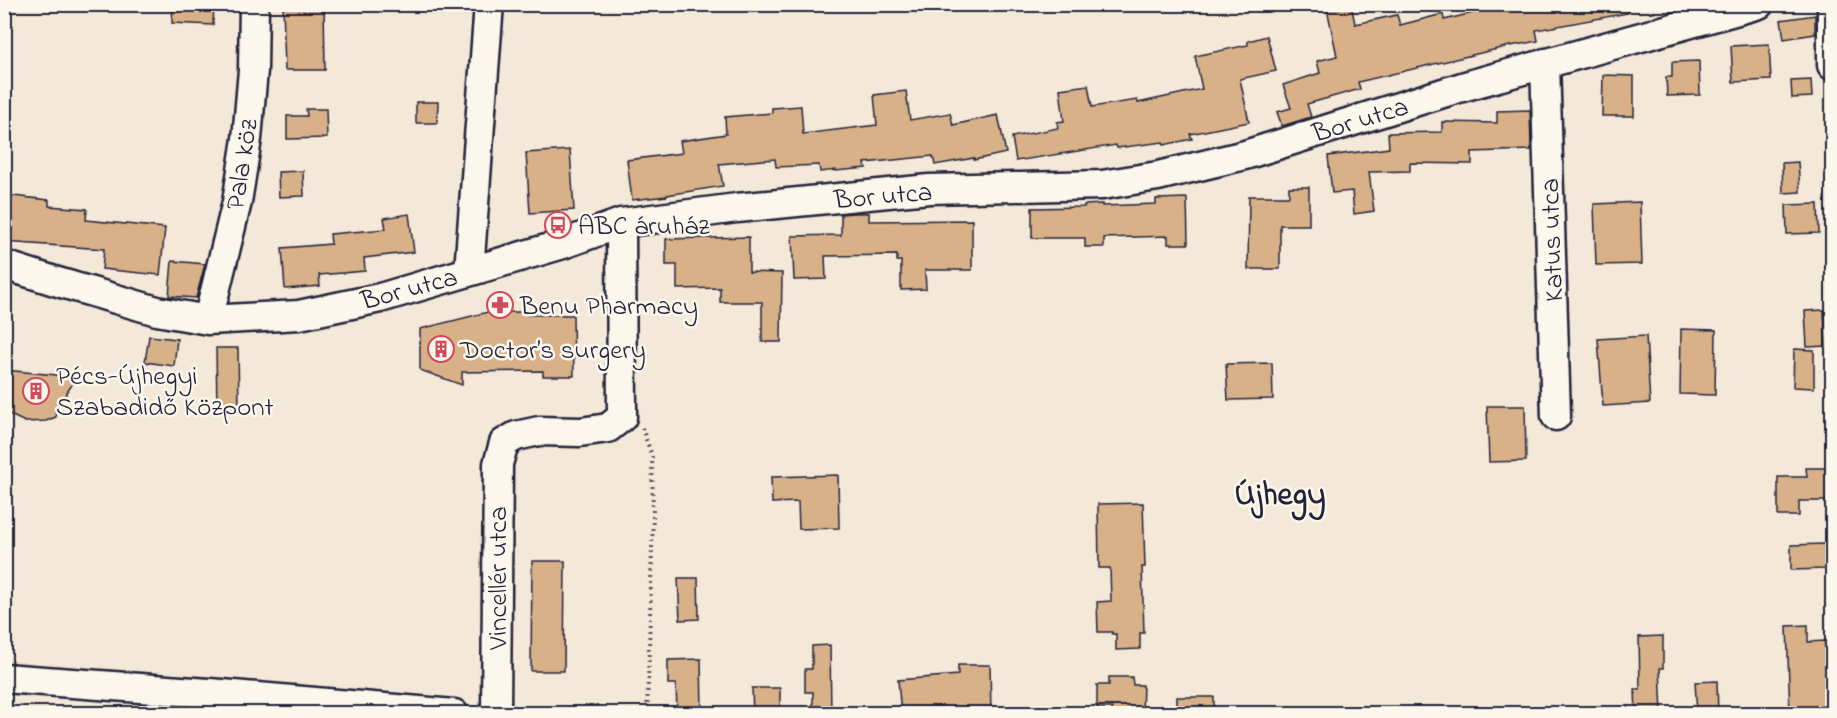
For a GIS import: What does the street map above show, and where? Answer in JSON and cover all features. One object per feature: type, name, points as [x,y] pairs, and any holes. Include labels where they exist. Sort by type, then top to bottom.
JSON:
[{"type":"street","name":"Pala köz","points":[[208,320],[237,202],[247,139],[253,70],[254,4]]},
{"type":"street","points":[[469,272],[489,4]]},
{"type":"street","name":"Bor utca","points":[[4,265],[157,311],[208,320],[298,315],[380,298],[564,244],[621,223],[737,208],[929,189],[1102,185],[1158,176],[1245,155],[1462,87],[1759,4]]},
{"type":"street","points":[[1832,4],[1833,65]]},
{"type":"street","name":"Katus utca","points":[[1545,63],[1556,416]]},
{"type":"street","points":[[621,223],[623,405]]},
{"type":"street","name":"Vincellér utca","points":[[496,714],[498,464],[504,443],[516,436],[539,431],[580,432],[608,428],[622,417],[623,405]]},
{"type":"street","points":[[4,678],[454,714]]},
{"type":"path","points":[[623,405],[645,431],[652,456],[654,515],[647,714]]},
{"type":"building","points":[[173,4],[214,4],[213,25],[172,23]]},
{"type":"building","points":[[283,4],[324,4],[325,70],[285,70]]},
{"type":"building","points":[[1326,4],[1351,4],[1355,24],[1397,15],[1400,25],[1443,14],[1444,20],[1509,4],[1628,4],[1628,13],[1536,30],[1538,41],[1358,82],[1360,89],[1307,104],[1311,117],[1282,126],[1277,112],[1291,108],[1283,85],[1320,73],[1317,61],[1337,56]]},
{"type":"building","points":[[1815,15],[1815,34],[1784,39],[1781,20]]},
{"type":"building","points":[[1267,36],[1276,71],[1240,79],[1249,122],[1190,134],[1192,139],[1164,145],[1163,142],[1117,148],[1116,145],[1016,161],[1012,137],[1058,128],[1057,122],[1064,121],[1060,89],[1088,85],[1092,107],[1137,100],[1138,103],[1202,89],[1195,56],[1248,45],[1248,41]]},
{"type":"building","points":[[1769,44],[1771,80],[1733,82],[1731,46]]},
{"type":"building","points":[[1699,61],[1700,95],[1667,96],[1666,77],[1672,77],[1672,62]]},
{"type":"building","points":[[1603,75],[1634,76],[1634,116],[1602,116]]},
{"type":"building","points":[[1811,80],[1812,97],[1792,98],[1791,81]]},
{"type":"building","points":[[906,91],[910,120],[950,113],[953,125],[998,115],[1006,153],[935,165],[933,156],[865,163],[866,168],[820,172],[819,165],[776,167],[775,159],[719,164],[723,186],[632,200],[627,160],[682,153],[680,141],[726,134],[725,117],[772,113],[772,108],[801,106],[803,134],[877,125],[874,95]]},
{"type":"building","points":[[416,102],[438,102],[437,123],[416,123]]},
{"type":"building","points":[[306,109],[326,109],[327,138],[287,139],[287,116],[307,116]]},
{"type":"building","points":[[1530,110],[1531,150],[1472,152],[1472,164],[1410,163],[1410,171],[1369,172],[1374,211],[1354,214],[1352,191],[1332,193],[1328,156],[1389,148],[1388,133],[1442,132],[1442,122],[1497,123],[1497,111]]},
{"type":"building","points":[[570,150],[574,210],[530,213],[526,153]]},
{"type":"building","points":[[1798,162],[1800,192],[1783,193],[1782,163]]},
{"type":"building","points":[[303,171],[304,196],[279,197],[278,172]]},
{"type":"building","points":[[1289,187],[1309,187],[1309,225],[1280,225],[1280,269],[1248,269],[1249,196],[1289,196]]},
{"type":"building","points":[[4,195],[49,200],[49,206],[87,209],[86,220],[165,228],[160,275],[102,269],[104,249],[4,242]]},
{"type":"building","points":[[1187,198],[1188,244],[1168,244],[1168,236],[1104,238],[1104,247],[1085,247],[1085,238],[1032,238],[1032,208],[1156,204],[1156,199]]},
{"type":"building","points":[[1640,202],[1642,264],[1596,265],[1594,204]]},
{"type":"building","points":[[1818,204],[1819,233],[1787,234],[1786,205]]},
{"type":"building","points":[[869,213],[869,221],[972,220],[972,270],[925,270],[926,289],[901,290],[901,261],[897,261],[897,255],[825,256],[826,279],[794,280],[792,236],[841,235],[841,214]]},
{"type":"building","points":[[409,214],[414,252],[364,258],[365,271],[319,275],[320,286],[285,289],[282,248],[331,244],[330,234],[386,229],[384,218]]},
{"type":"building","points":[[749,237],[749,272],[782,273],[781,342],[762,342],[762,302],[720,302],[720,288],[677,289],[677,265],[666,265],[666,239]]},
{"type":"building","points":[[172,261],[205,264],[196,298],[169,296]]},
{"type":"building","points":[[1824,310],[1826,346],[1807,347],[1805,311]]},
{"type":"building","points":[[488,312],[573,315],[574,376],[543,376],[543,371],[462,372],[462,385],[420,370],[420,329]]},
{"type":"building","points":[[1681,329],[1716,330],[1715,395],[1680,394]]},
{"type":"building","points":[[149,336],[177,339],[174,366],[145,362]]},
{"type":"building","points":[[1646,336],[1650,403],[1603,406],[1598,339]]},
{"type":"building","points":[[216,348],[238,348],[239,408],[217,409]]},
{"type":"building","points":[[1794,349],[1814,350],[1814,388],[1793,387]]},
{"type":"building","points":[[1272,363],[1273,399],[1228,400],[1226,364]]},
{"type":"building","name":"Pécs-Újhegyi Szabadidő Központ","points":[[4,370],[77,377],[55,411],[56,417],[46,421],[25,422],[4,412]]},
{"type":"building","points":[[1487,406],[1525,406],[1526,461],[1489,462]]},
{"type":"building","points":[[1806,468],[1829,468],[1829,501],[1799,501],[1799,516],[1778,516],[1778,477],[1807,477]]},
{"type":"building","points":[[838,475],[839,528],[799,529],[798,502],[772,503],[771,477]]},
{"type":"building","points":[[1143,503],[1144,633],[1140,633],[1140,649],[1116,650],[1116,634],[1098,632],[1097,602],[1111,601],[1110,568],[1099,568],[1098,504]]},
{"type":"building","points":[[1825,544],[1826,569],[1791,570],[1791,545]]},
{"type":"building","points":[[532,561],[565,561],[564,671],[531,671]]},
{"type":"building","points":[[678,578],[698,578],[699,619],[680,620]]},
{"type":"building","points":[[1808,625],[1808,642],[1825,641],[1828,714],[1790,714],[1787,626]]},
{"type":"building","points":[[1663,636],[1663,668],[1660,668],[1662,714],[1636,714],[1635,689],[1640,689],[1639,637]]},
{"type":"building","points":[[830,645],[831,714],[813,714],[813,692],[805,692],[805,669],[812,669],[812,646]]},
{"type":"building","points":[[701,659],[702,711],[677,712],[676,684],[668,684],[668,660]]},
{"type":"building","points":[[958,665],[990,665],[991,714],[901,714],[898,680],[958,675]]},
{"type":"building","points":[[1109,677],[1132,677],[1133,685],[1143,685],[1142,714],[1112,714],[1112,708],[1097,708],[1097,685],[1109,685]]},
{"type":"building","points":[[1717,681],[1718,714],[1697,714],[1695,682]]},
{"type":"building","points":[[752,688],[780,688],[780,714],[753,714]]},
{"type":"building","points":[[1177,697],[1214,697],[1214,714],[1177,714]]},
{"type":"place","name":"ABC áruház","points":[[558,225]]},
{"type":"place","name":"Benu Pharmacy","points":[[500,305]]},
{"type":"place","name":"Doctor’s surgery","points":[[441,349]]},
{"type":"place","name":"Pécs-Újhegyi Szabadidő Központ","points":[[36,391]]},
{"type":"district","name":"Újhegy","points":[[1280,492]]}]
